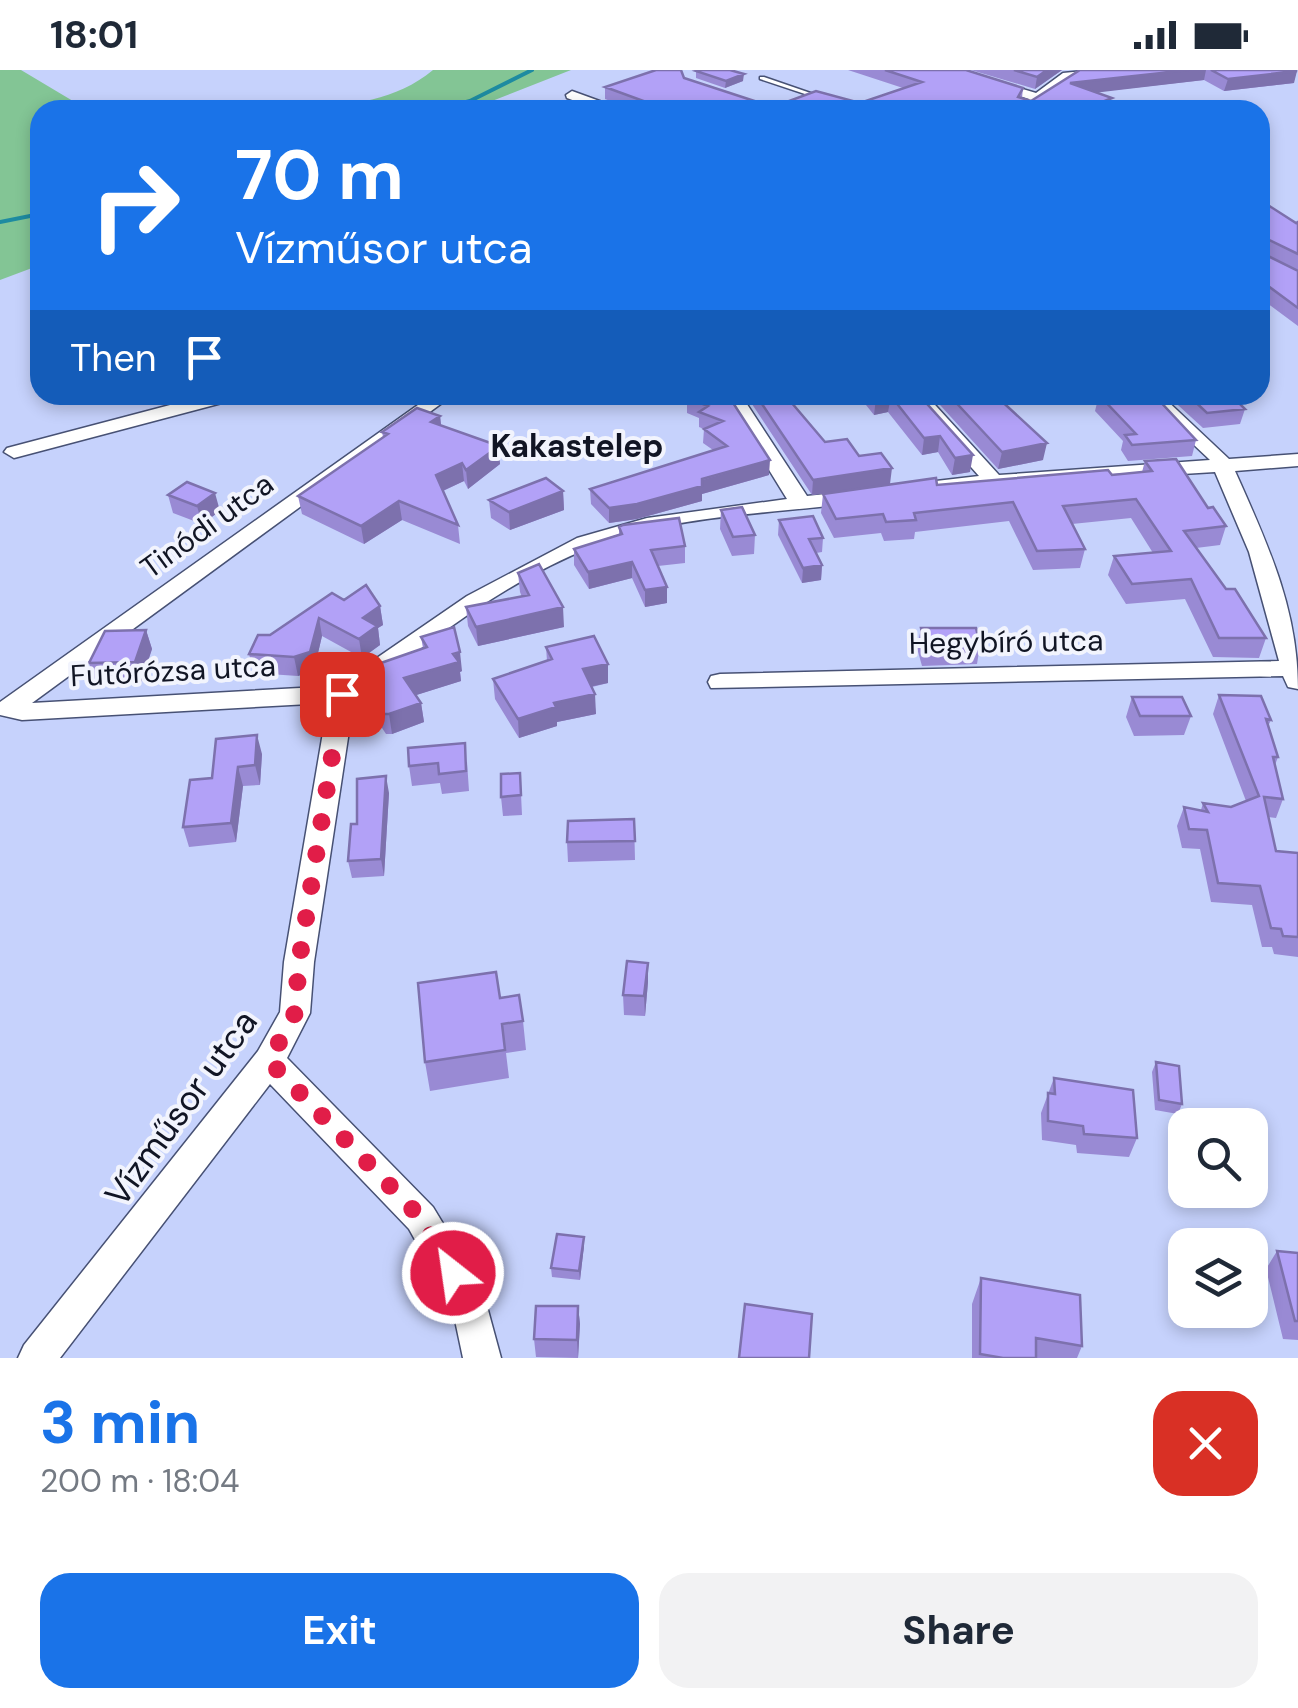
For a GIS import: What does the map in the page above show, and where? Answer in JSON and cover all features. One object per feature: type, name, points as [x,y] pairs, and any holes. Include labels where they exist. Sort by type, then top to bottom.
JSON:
[{"type":"street","points":[[945,70],[1020,100]]},
{"type":"street","points":[[1038,100],[1062,73],[1088,70]]},
{"type":"street","points":[[572,96],[583,100]]},
{"type":"street","points":[[14,452],[192,405]]},
{"type":"street","name":"Tinódi utca","points":[[7,709],[430,405]]},
{"type":"street","points":[[738,405],[800,504]]},
{"type":"street","points":[[925,405],[992,479]]},
{"type":"street","points":[[1161,405],[1218,458],[1260,552],[1295,676]]},
{"type":"street","points":[[916,489],[992,479],[1298,460]]},
{"type":"street","points":[[342,694],[466,607],[558,554],[617,532],[877,494]]},
{"type":"street","name":"Hegybíró utca","points":[[720,682],[1295,676]]},
{"type":"street","name":"Futórózsa utca","points":[[7,709],[22,712],[342,694]]},
{"type":"street","name":"Vízműsor utca","points":[[37,1358],[269,1061],[295,1013],[299,962],[342,694]]},
{"type":"street","points":[[269,1061],[421,1218],[469,1300],[482,1358]]},
{"type":"lane","points":[[762,78],[826,100]]},
{"type":"green space","points":[[0,70],[21,70],[71,100],[30,100],[30,269],[0,280]]},
{"type":"green space","points":[[433,70],[571,70],[495,100],[368,100],[419,80]]},
{"type":"building","points":[[656,70],[681,70],[684,78],[752,100],[641,100],[605,87]]},
{"type":"building","points":[[885,70],[966,70],[1023,88],[1018,97],[1028,100],[869,100],[922,82]]},
{"type":"building","points":[[1014,70],[1047,70],[1037,77]]},
{"type":"building","points":[[1080,70],[1189,70],[1070,83],[1112,98],[1033,100]]},
{"type":"building","points":[[1211,70],[1294,70],[1297,71],[1228,79]]},
{"type":"building","points":[[696,71],[744,74],[726,81]]},
{"type":"building","points":[[816,91],[849,100],[792,100]]},
{"type":"building","points":[[1270,206],[1298,222],[1298,254],[1270,240]]},
{"type":"building","points":[[1270,257],[1298,271],[1298,308],[1270,287]]},
{"type":"building","points":[[734,405],[770,460],[702,479],[702,486],[637,504],[609,508],[590,489],[727,446],[704,429],[723,421],[699,412],[708,406]]},
{"type":"building","points":[[763,405],[794,405],[825,442],[847,439],[859,456],[881,453],[892,468],[813,480]]},
{"type":"building","points":[[898,405],[928,405],[973,455],[955,458],[940,436],[924,438]]},
{"type":"building","points":[[958,405],[1006,405],[1047,443],[1002,452]]},
{"type":"building","points":[[1108,405],[1163,405],[1196,440],[1132,445],[1125,435],[1136,434]]},
{"type":"building","points":[[1199,405],[1241,405],[1245,409],[1207,413]]},
{"type":"building","points":[[417,408],[440,416],[431,422],[499,446],[466,470],[462,463],[436,475],[458,525],[399,501],[361,526],[298,496],[388,434],[382,432]]},
{"type":"building","points":[[1176,459],[1208,508],[1213,507],[1226,526],[1184,531],[1226,589],[1235,589],[1266,638],[1219,638],[1191,579],[1132,584],[1114,556],[1171,551],[1136,499],[1063,506],[1085,549],[1037,551],[1013,502],[914,513],[916,520],[886,522],[883,514],[836,519],[823,494],[936,478],[937,485],[1108,470],[1112,475],[1152,471],[1145,461]]},
{"type":"building","points":[[546,478],[563,491],[509,512],[489,500]]},
{"type":"building","points":[[187,482],[215,493],[197,506],[168,495]]},
{"type":"building","points":[[742,507],[755,535],[733,537],[721,510]]},
{"type":"building","points":[[813,516],[823,538],[809,539],[822,565],[803,568],[779,520]]},
{"type":"building","points":[[679,518],[685,546],[651,550],[667,587],[645,590],[632,562],[588,572],[574,549],[622,534],[619,527],[623,525]]},
{"type":"building","points":[[539,564],[563,607],[476,627],[466,607],[529,595],[518,573]]},
{"type":"building","points":[[366,585],[380,606],[363,618],[377,626],[359,639],[319,618],[310,652],[294,657],[249,654],[258,635],[270,635],[332,593],[344,600]]},
{"type":"building","points":[[454,627],[460,652],[453,654],[459,662],[404,678],[421,703],[383,714],[359,679],[372,675],[369,671],[381,663],[427,647],[421,637]]},
{"type":"building","points":[[921,628],[976,628],[980,645],[925,646]]},
{"type":"building","points":[[146,630],[135,662],[89,663],[105,631]]},
{"type":"building","points":[[594,636],[608,664],[583,669],[595,694],[554,703],[556,707],[518,719],[493,679],[552,659],[546,647]]},
{"type":"building","points":[[1219,695],[1261,696],[1271,720],[1266,719],[1278,757],[1273,757],[1283,799],[1264,797],[1276,851],[1298,853],[1298,937],[1283,936],[1281,929],[1271,928],[1260,886],[1218,883],[1207,830],[1189,829],[1184,807],[1208,812],[1203,803],[1231,807],[1259,796]]},
{"type":"building","points":[[1132,697],[1182,697],[1191,716],[1140,716]]},
{"type":"building","points":[[257,735],[255,765],[238,767],[231,823],[183,827],[190,780],[212,778],[216,739]]},
{"type":"building","points":[[465,743],[466,771],[439,774],[438,763],[409,766],[408,748]]},
{"type":"building","points":[[520,773],[521,795],[501,797],[501,774]]},
{"type":"building","points":[[386,776],[381,859],[348,861],[351,824],[357,824],[357,779]]},
{"type":"building","points":[[634,819],[635,841],[567,842],[568,821]]},
{"type":"building","points":[[627,961],[648,963],[644,996],[623,995]]},
{"type":"building","points":[[496,972],[500,998],[519,995],[523,1021],[502,1024],[505,1050],[425,1062],[418,983]]},
{"type":"building","points":[[1156,1062],[1179,1066],[1182,1104],[1159,1100]]},
{"type":"building","points":[[1054,1078],[1133,1090],[1137,1138],[1084,1134],[1083,1126],[1048,1121],[1048,1093],[1055,1094]]},
{"type":"building","points":[[557,1234],[584,1237],[579,1271],[551,1268]]},
{"type":"building","points":[[1277,1251],[1298,1253],[1298,1321],[1295,1321]]},
{"type":"building","points":[[981,1278],[1080,1295],[1082,1346],[1036,1338],[1036,1358],[980,1354]]},
{"type":"building","points":[[745,1304],[812,1314],[809,1358],[739,1358]]},
{"type":"building","points":[[536,1306],[578,1306],[577,1340],[534,1339]]},
{"type":"waterway","points":[[472,100],[532,70]]},
{"type":"waterway","points":[[0,222],[30,216]]},
{"type":"district","name":"Kakastelep","points":[[577,446]]},
{"type":"route","points":[[342,694],[299,962],[295,1013],[269,1061],[421,1218],[453,1273]]}]
